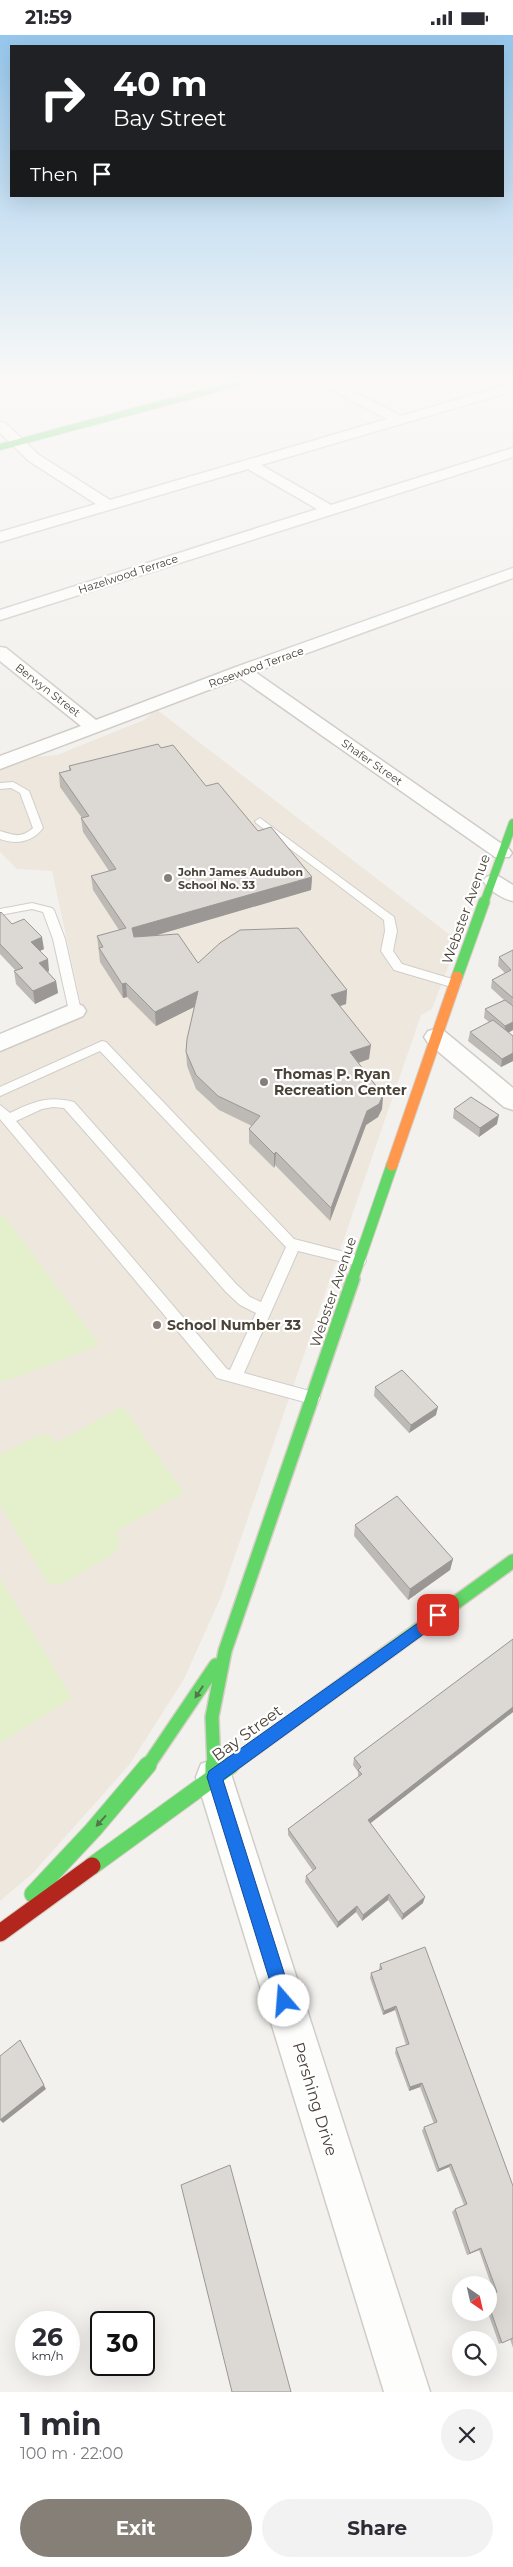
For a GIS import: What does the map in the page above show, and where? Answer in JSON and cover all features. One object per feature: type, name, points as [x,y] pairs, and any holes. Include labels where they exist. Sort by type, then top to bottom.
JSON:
[{"type":"street","points":[[86,491],[107,505]]},
{"type":"street","points":[[0,537],[156,491]]},
{"type":"street","points":[[296,491],[329,510]]},
{"type":"street","name":"Hazelwood Terrace","points":[[0,615],[389,491]]},
{"type":"street","name":"Rosewood Terrace","points":[[0,763],[242,671],[513,573]]},
{"type":"street","name":"Berwyn Street","points":[[0,653],[95,728]]},
{"type":"street","name":"Shafer Street","points":[[242,671],[502,853]]},
{"type":"street","name":"Webster Avenue","points":[[214,1777],[212,1717],[225,1651],[436,1037],[513,823]]},
{"type":"street","points":[[492,881],[513,895]]},
{"type":"street","points":[[0,1043],[75,1011]]},
{"type":"street","points":[[436,1037],[513,1101]]},
{"type":"street","name":"Bay Street","points":[[0,1931],[513,1561]]},
{"type":"street","points":[[0,1931],[101,1821],[149,1763],[178,1724],[225,1651]]},
{"type":"street","name":"Pershing Drive","points":[[214,1777],[407,2392]]},
{"type":"lane","points":[[0,787],[13,785],[24,791],[38,828],[30,836],[22,838],[9,838],[0,834]]},
{"type":"lane","points":[[260,821],[390,919],[391,931],[388,951],[398,967],[456,984]]},
{"type":"lane","points":[[0,912],[32,906],[48,910],[59,939],[75,1011]]},
{"type":"lane","points":[[0,1092],[102,1045],[289,1243],[360,1261]]},
{"type":"lane","points":[[264,1311],[245,1301],[231,1288],[68,1105],[60,1101],[47,1102],[4,1115],[222,1375],[312,1398]]},
{"type":"lane","points":[[234,1378],[294,1244]]},
{"type":"shaded area","name":"School Number 33","points":[[156,709],[458,941],[432,1009],[421,1015],[220,1599],[184,1679],[130,1764],[33,1873],[0,1901],[0,1052],[83,1014],[52,871],[17,869],[0,852],[0,770],[35,757],[57,755],[144,720]]},
{"type":"green space","points":[[0,1217],[6,1218],[100,1345],[9,1380],[0,1381]]},
{"type":"green space","points":[[123,1406],[184,1493],[115,1532],[120,1540],[116,1552],[61,1585],[47,1582],[0,1505],[0,1455],[39,1435],[51,1436],[56,1443]]},
{"type":"green space","points":[[0,1578],[72,1698],[0,1743]]},
{"type":"building","points":[[158,744],[161,748],[173,745],[206,786],[218,783],[258,831],[271,827],[312,877],[132,928],[134,937],[178,934],[198,963],[220,943],[240,930],[298,928],[347,990],[331,995],[371,1045],[350,1052],[383,1095],[379,1104],[367,1111],[331,1208],[276,1152],[274,1154],[249,1129],[260,1116],[218,1096],[196,1075],[186,1052],[187,1039],[198,991],[155,1012],[126,983],[122,984],[99,948],[103,947],[97,936],[126,928],[91,876],[116,869],[81,818],[89,816],[59,773],[71,770],[69,766]]},
{"type":"building","points":[[1,912],[12,924],[24,919],[42,937],[31,942],[48,959],[39,963],[56,981],[33,991],[14,971],[23,968],[0,944]]},
{"type":"building","points":[[513,950],[513,998],[492,980],[511,970],[499,957]]},
{"type":"building","points":[[505,1000],[513,1006],[513,1022],[505,1026],[485,1009]]},
{"type":"building","points":[[493,1020],[513,1036],[513,1053],[502,1059],[470,1032]]},
{"type":"building","points":[[471,1097],[499,1115],[480,1128],[454,1109]]},
{"type":"building","points":[[402,1370],[438,1407],[411,1425],[375,1387]]},
{"type":"building","points":[[397,1496],[453,1559],[410,1589],[355,1525]]},
{"type":"building","points":[[513,1639],[513,1707],[368,1820],[425,1897],[403,1914],[389,1894],[363,1915],[357,1906],[338,1922],[306,1876],[316,1868],[288,1829],[362,1774],[358,1770],[361,1767],[354,1758]]},
{"type":"building","points":[[425,1947],[513,2186],[513,2338],[502,2343],[494,2321],[498,2321],[498,2276],[491,2276],[481,2248],[470,2253],[455,2209],[467,2204],[451,2164],[439,2169],[424,2127],[437,2122],[422,2083],[410,2087],[396,2048],[409,2044],[396,2006],[384,2011],[371,1973],[382,1969],[380,1964]]},
{"type":"building","points":[[20,2040],[44,2085],[0,2120],[0,2056]]},
{"type":"building","points":[[230,2165],[291,2392],[232,2392],[181,2185]]},
{"type":"traffic: fast","points":[[457,977],[513,823]]},
{"type":"traffic: fast","points":[[214,1777],[212,1717],[225,1651],[392,1165]]},
{"type":"traffic: fast","points":[[92,1866],[513,1561]]},
{"type":"traffic: fast","points":[[33,1894],[93,1830],[150,1763],[216,1665]]},
{"type":"traffic: slow","points":[[392,1165],[457,977]]},
{"type":"traffic: jam","points":[[0,1933],[92,1866]]},
{"type":"place","name":"John James Audubon School No. 33","points":[[168,878]]},
{"type":"place","name":"Thomas P. Ryan Recreation Center","points":[[264,1082]]},
{"type":"place","name":"School Number 33","points":[[157,1325]]},
{"type":"route","points":[[284,2001],[214,1777],[438,1615]]}]
